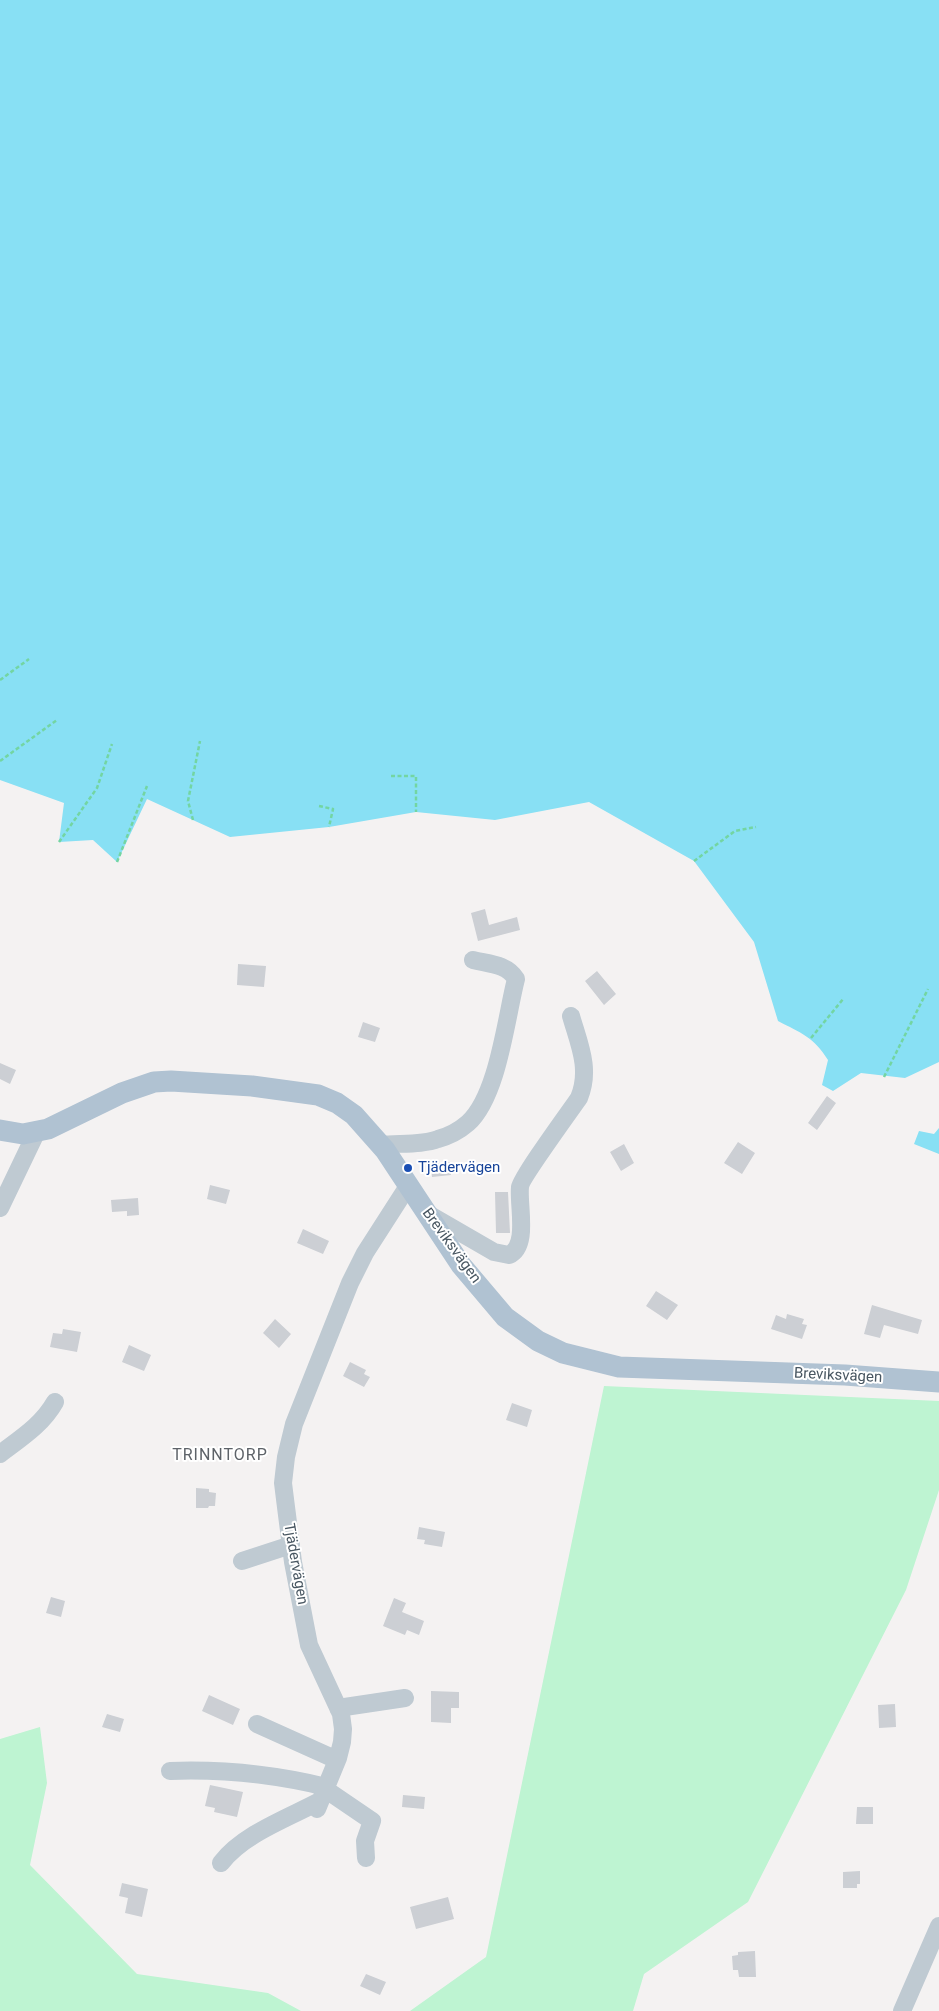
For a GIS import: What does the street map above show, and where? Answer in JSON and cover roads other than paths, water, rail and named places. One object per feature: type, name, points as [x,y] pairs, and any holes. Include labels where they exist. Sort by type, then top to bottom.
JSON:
[{"type":"main road","name":"Breviksvägen","points":[[0,1130],[14,1134],[36,1133],[66,1122],[144,1084],[172,1081],[252,1086],[318,1095],[337,1103],[354,1115],[381,1145],[461,1265],[504,1317],[538,1340],[563,1353],[619,1367],[845,1375],[939,1382]]},
{"type":"street","points":[[381,1145],[437,1140],[456,1131],[469,1122],[488,1091],[495,1076],[516,979],[511,971],[504,967],[473,960]]},
{"type":"street","points":[[427,1214],[494,1252],[509,1255],[518,1249],[521,1238],[520,1185],[579,1098],[586,1077],[584,1060],[571,1016]]},
{"type":"street","points":[[0,1208],[36,1133]]},
{"type":"street","name":"Tjädervägen","points":[[322,1797],[337,1760],[342,1742],[343,1728],[338,1708],[309,1645],[291,1545],[283,1483],[286,1457],[294,1424],[350,1283],[364,1253],[408,1186]]},
{"type":"street","points":[[0,1454],[35,1427],[48,1414],[55,1402]]},
{"type":"street","points":[[242,1561],[291,1545]]},
{"type":"street","points":[[338,1708],[405,1698]]},
{"type":"street","points":[[257,1724],[337,1760]]},
{"type":"street","points":[[170,1771],[244,1772],[284,1777],[372,1821],[365,1841],[366,1858]]},
{"type":"street","points":[[221,1863],[230,1852],[249,1838],[322,1797]]},
{"type":"street","points":[[906,2007],[939,1926]]},
{"type":"water","points":[[0,0],[939,0],[939,1062],[905,1078],[861,1073],[833,1091],[822,1085],[828,1060],[812,1041],[778,1021],[754,942],[694,861],[589,802],[495,820],[416,812],[329,827],[230,837],[147,799],[117,862],[93,840],[59,842],[64,803],[0,780]]},
{"type":"water","points":[[939,1128],[939,1154],[914,1144],[919,1131],[934,1134]]},
{"type":"place","name":"Tjädervägen","points":[[408,1168]]},
{"type":"district","name":"TRINNTORP","points":[[220,1456]]}]
